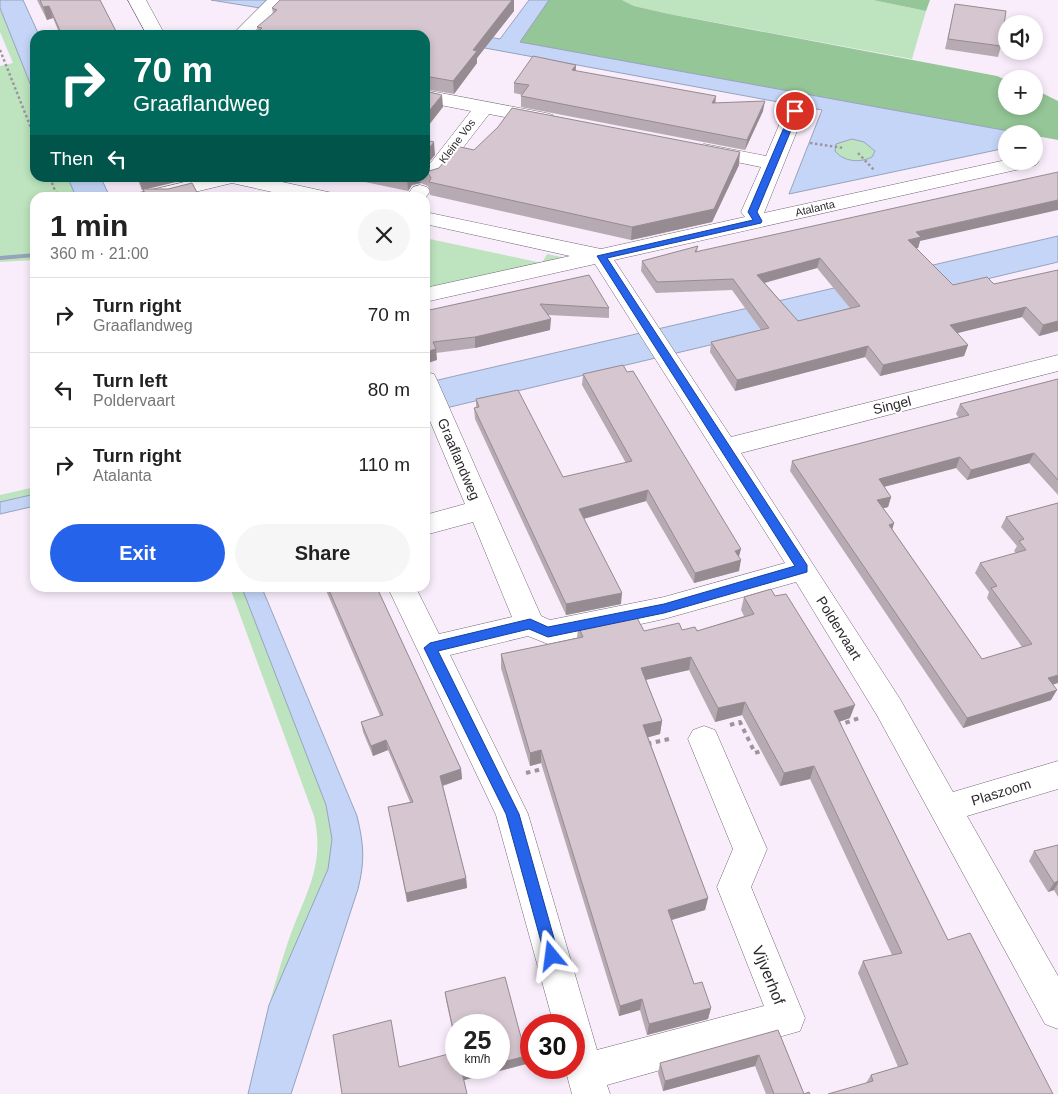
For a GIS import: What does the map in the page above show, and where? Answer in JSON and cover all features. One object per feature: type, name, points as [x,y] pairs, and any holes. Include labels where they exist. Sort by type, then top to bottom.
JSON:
[{"type":"street","points":[[137,0],[153,30]]},
{"type":"street","points":[[246,30],[278,0]]},
{"type":"street","name":"Kleine Vos","points":[[430,97],[561,122]]},
{"type":"street","name":"Kleine Vos","points":[[430,178],[484,107]]},
{"type":"street","points":[[758,221],[752,212],[795,111]]},
{"type":"street","points":[[686,146],[773,163]]},
{"type":"street","name":"Atalanta","points":[[430,295],[998,168]]},
{"type":"street","points":[[167,192],[208,182]]},
{"type":"street","points":[[256,182],[302,192]]},
{"type":"street","name":"Atalanta","points":[[430,219],[601,256]]},
{"type":"street","name":"Poldervaart","points":[[601,256],[666,359],[726,448],[889,708],[1058,1011]]},
{"type":"street","name":"Singel","points":[[726,448],[1058,363]]},
{"type":"street","name":"Graaflandweg","points":[[430,392],[530,624]]},
{"type":"street","name":"Graaflandweg","points":[[430,524],[481,510]]},
{"type":"street","points":[[430,648],[530,624],[548,632],[664,608],[803,569]]},
{"type":"street","points":[[404,592],[512,814],[569,1014]]},
{"type":"street","name":"Vijverhof","points":[[588,1083],[787,1018],[734,887],[750,849],[704,740]]},
{"type":"street","name":"Plaszoom","points":[[944,809],[1058,775]]},
{"type":"path","points":[[0,50],[30,125]]},
{"type":"path","points":[[808,142],[844,148]]},
{"type":"path","points":[[858,153],[876,172]]},
{"type":"green space","points":[[549,0],[622,0],[634,6],[669,14],[997,76],[998,115],[1043,115],[1043,94],[1058,101],[1058,140],[1043,137],[1043,125],[998,125],[998,129],[519,42]]},
{"type":"green space","points":[[622,0],[873,0],[926,11],[912,59],[669,14],[634,6]]},
{"type":"green space","points":[[873,0],[930,0],[926,11]]},
{"type":"green space","points":[[0,8],[30,83],[30,182],[70,182],[74,192],[30,192],[30,260],[0,262],[0,66],[13,63],[0,32]]},
{"type":"green space","points":[[852,139],[864,142],[875,151],[872,157],[857,161],[847,159],[835,151],[836,144]]},
{"type":"green space","points":[[430,239],[542,263],[547,254],[571,259],[430,290]]},
{"type":"green space","points":[[30,488],[30,495],[0,502],[0,495]]},
{"type":"green space","points":[[231,592],[244,592],[326,805],[332,839],[328,869],[269,1005],[280,965],[312,880],[317,851],[314,816]]},
{"type":"water","points":[[0,0],[23,0],[37,30],[30,30],[30,83],[0,8]]},
{"type":"water","points":[[211,0],[287,0],[500,39],[529,0],[549,0],[520,42],[998,129],[998,150],[789,194],[822,110],[430,38],[430,30],[394,30]],"holes":[[[852,139],[864,142],[875,151],[872,157],[857,161],[847,159],[835,151],[836,144]]]},
{"type":"water","points":[[70,182],[103,182],[108,192],[74,192]]},
{"type":"water","points":[[1058,236],[1058,262],[430,412],[430,382]]},
{"type":"water","points":[[30,495],[30,507],[0,514],[0,502]]},
{"type":"water","points":[[244,592],[264,592],[357,816],[363,861],[358,889],[291,1094],[248,1094],[269,1005],[328,869],[332,839],[326,805]]},
{"type":"building","points":[[40,0],[100,0],[115,30],[60,30],[49,6],[43,7]]},
{"type":"building","points":[[280,0],[512,0],[473,50],[477,51],[453,81],[430,77],[430,30],[260,30],[262,28],[257,27],[277,10],[272,8]]},
{"type":"building","points":[[955,4],[1006,11],[1005,15],[998,15],[998,46],[948,39]]},
{"type":"building","points":[[533,56],[576,65],[572,70],[716,96],[712,103],[765,101],[747,140],[521,96],[529,85],[514,83]]},
{"type":"building","points":[[430,92],[442,95],[430,110]]},
{"type":"building","points":[[512,108],[740,152],[714,209],[632,227],[429,182],[431,178],[430,171],[439,168],[456,146],[474,150],[498,127]]},
{"type":"building","points":[[1058,172],[1058,200],[916,232],[921,237],[908,240],[953,285],[987,277],[994,284],[1058,270],[1058,321],[1043,325],[1026,307],[950,325],[968,345],[883,365],[868,346],[737,380],[711,342],[769,328],[733,279],[657,282],[642,261],[698,246],[695,252]],"holes":[[[820,258],[860,306],[798,321],[757,275]]]},
{"type":"building","points":[[192,183],[197,192],[144,192],[143,189],[168,189]]},
{"type":"building","points":[[589,275],[609,308],[540,304],[551,319],[475,337],[433,342],[436,349],[430,351],[430,310]]},
{"type":"building","points":[[623,365],[627,372],[633,371],[741,549],[735,551],[741,560],[695,573],[648,490],[579,509],[622,593],[566,604],[474,408],[479,407],[476,399],[518,390],[563,477],[632,461],[583,374]]},
{"type":"building","points":[[1058,379],[1058,480],[1034,453],[971,470],[960,457],[879,479],[891,497],[877,500],[894,523],[889,525],[982,659],[1032,644],[991,588],[997,586],[980,563],[1026,550],[1019,541],[1024,539],[1006,517],[1058,503],[1058,675],[1048,678],[1057,690],[967,718],[792,461],[969,415],[960,404]]},
{"type":"building","points":[[771,589],[775,596],[786,594],[855,705],[834,711],[948,940],[970,933],[1053,1094],[828,1094],[873,1081],[871,1075],[908,1064],[863,961],[902,953],[814,766],[784,773],[745,702],[718,708],[691,657],[641,668],[662,721],[643,725],[708,898],[668,910],[694,984],[702,982],[711,1008],[649,1024],[642,999],[620,1006],[541,750],[530,753],[501,654],[583,637],[578,626],[635,614],[644,631],[679,623],[682,630],[695,627],[697,631],[754,614],[744,597]]},
{"type":"building","points":[[330,592],[379,592],[461,769],[440,776],[466,878],[406,893],[388,807],[413,802],[386,740],[371,746],[361,722],[383,715]]},
{"type":"building","points":[[1058,845],[1058,881],[1054,883],[1034,851]]},
{"type":"building","points":[[505,977],[520,1033],[520,1058],[510,1060],[510,1014],[450,1014],[445,992]]},
{"type":"building","points":[[391,1020],[399,1067],[445,1055],[445,1079],[464,1079],[467,1094],[342,1094],[333,1035]]},
{"type":"building","points":[[778,1030],[804,1094],[774,1094],[759,1055],[665,1081],[660,1063]]},
{"type":"waterway","points":[[0,258],[30,255]]},
{"type":"route","points":[[552,956],[512,814],[430,648],[530,624],[548,632],[664,608],[803,569],[601,256],[758,221],[752,212],[795,111]]}]
